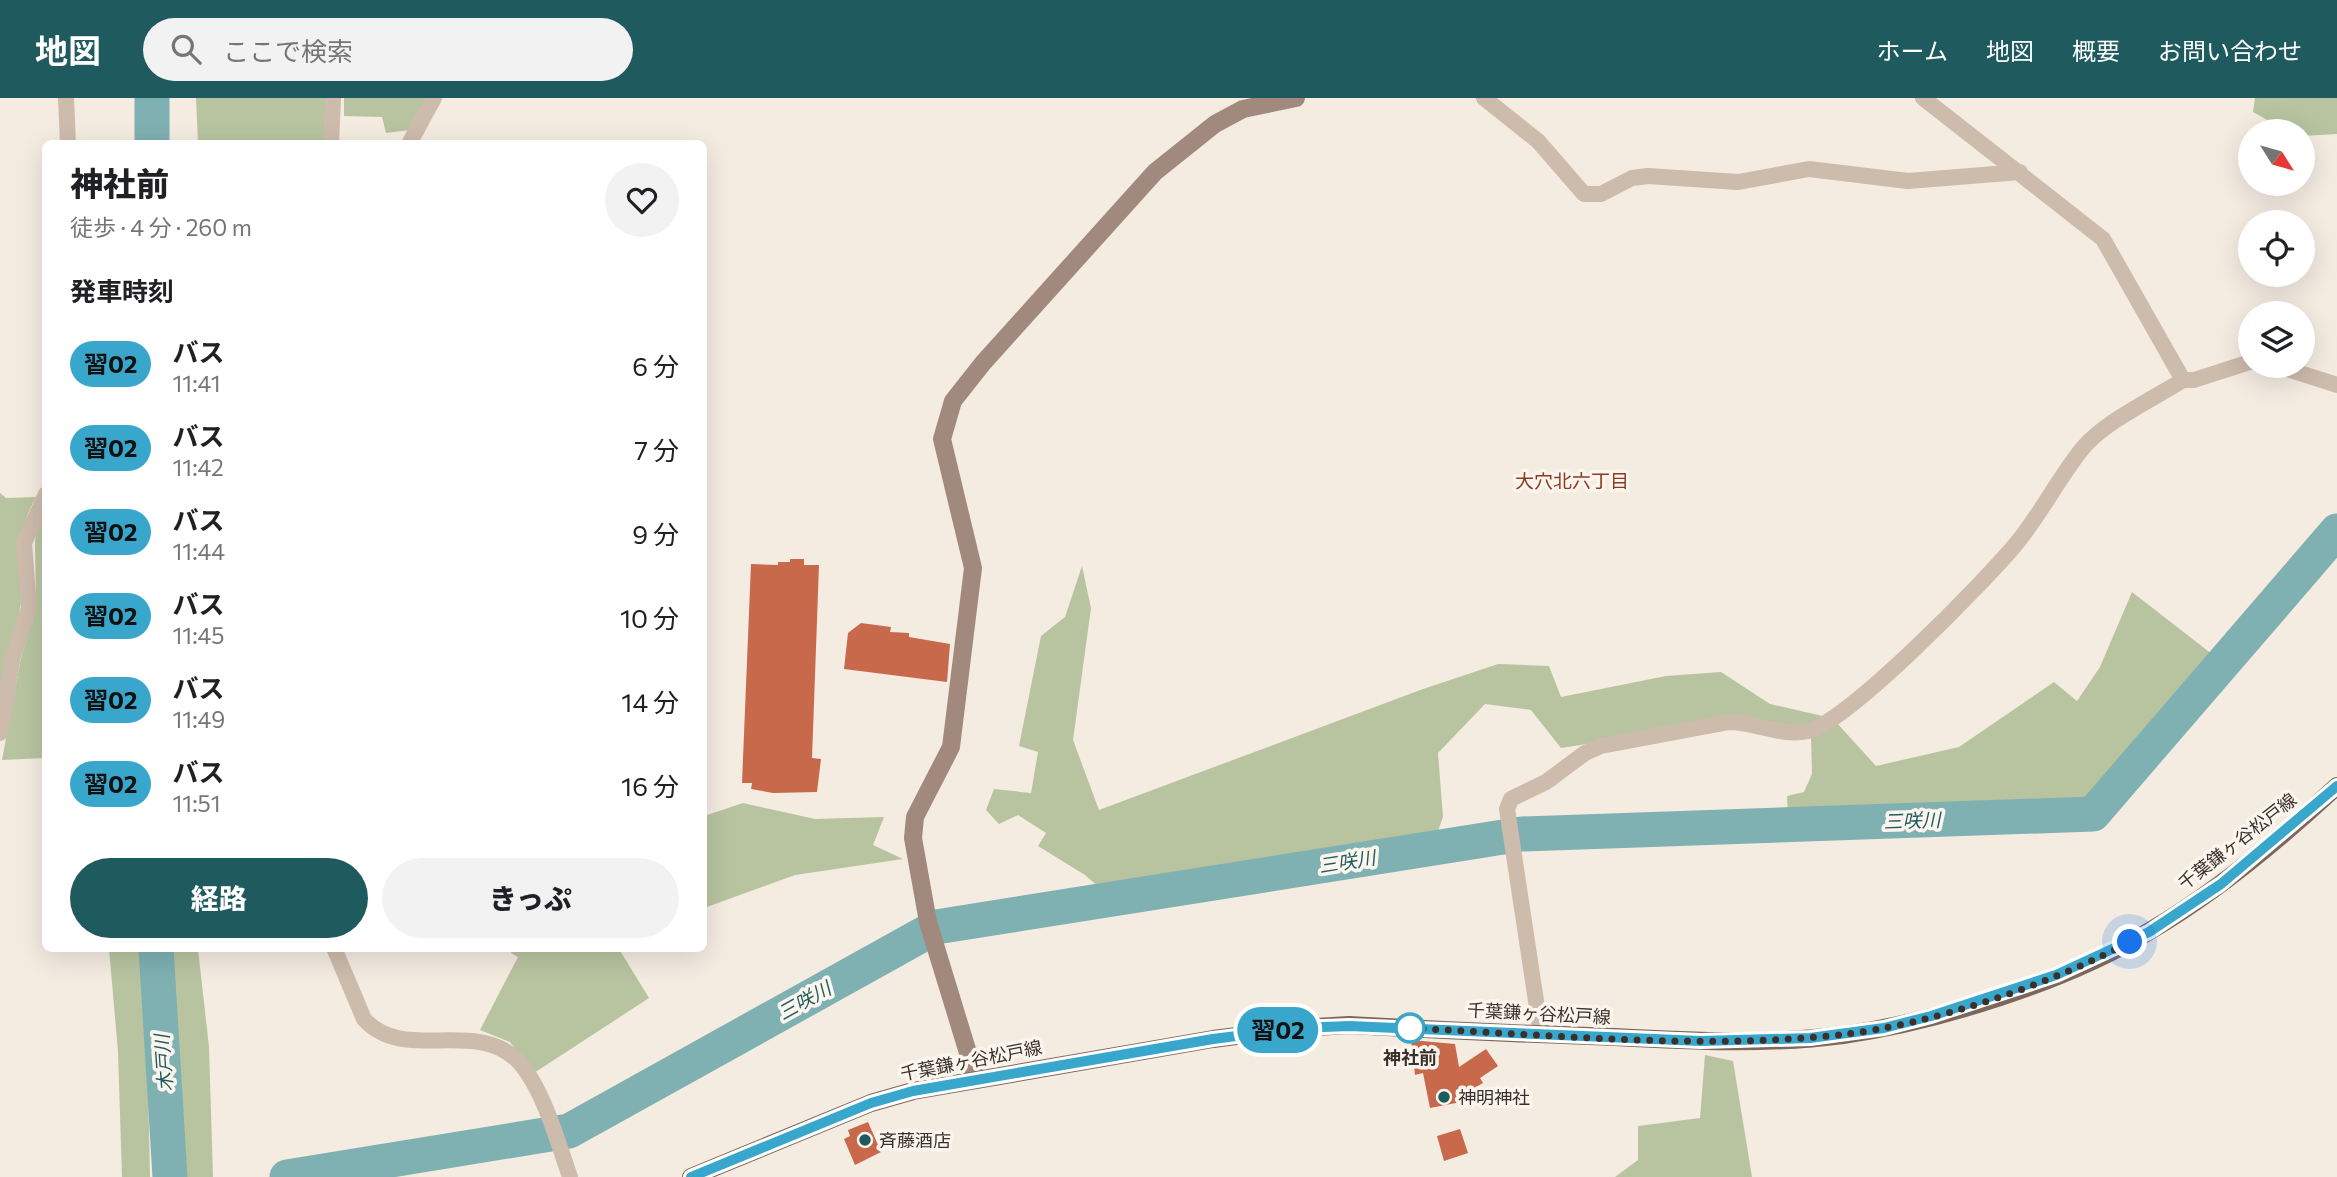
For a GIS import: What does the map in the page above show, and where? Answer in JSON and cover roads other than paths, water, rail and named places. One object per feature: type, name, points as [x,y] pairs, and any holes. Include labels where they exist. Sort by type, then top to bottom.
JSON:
[{"type":"main road","name":"千葉鎌ヶ谷松戸線","points":[[691,1177],[871,1103],[913,1091],[1213,1039],[1299,1028],[1349,1026],[1701,1041],[1810,1038],[1884,1028],[1984,1000],[2085,964],[2149,932],[2221,884],[2337,786]]},
{"type":"street","points":[[66,98],[68,140]]},
{"type":"street","points":[[331,140],[333,98]]},
{"type":"street","points":[[411,140],[434,98]]},
{"type":"street","points":[[976,1079],[928,922],[913,838],[915,817],[951,747],[973,568],[942,439],[953,401],[983,363],[1155,172],[1215,124],[1234,114],[1296,98]]},
{"type":"street","points":[[1484,98],[1538,141],[1584,194],[1592,197],[1632,178],[1648,176],[1738,182],[1809,169],[1908,181],[2020,172]]},
{"type":"street","points":[[1923,98],[2103,239],[2183,380]]},
{"type":"street","points":[[1541,1034],[1507,809],[1511,799],[1546,782],[1585,752],[1601,746],[1729,722],[1746,722],[1788,732],[1809,732],[1836,716],[1953,610],[2016,544],[2083,448],[2102,432],[2183,380],[2194,380],[2238,366]]},
{"type":"street","points":[[2315,378],[2337,385]]},
{"type":"street","points":[[0,733],[13,656],[29,608],[24,543],[42,503]]},
{"type":"street","points":[[336,952],[364,1019],[371,1026],[394,1039],[494,1044],[516,1059],[531,1080],[570,1177]]},
{"type":"waterway","name":"木戸川","points":[[152,98],[152,140]]},
{"type":"waterway","name":"三咲川","points":[[287,1177],[569,1131],[936,927],[1522,834],[2093,814],[2337,531]]},
{"type":"waterway","name":"木戸川","points":[[156,952],[170,1177]]},
{"type":"place","name":"神社前","points":[[1410,1028]]},
{"type":"place","name":"神明神社","points":[[1444,1097]]},
{"type":"place","name":"斉藤酒店","points":[[865,1140]]},
{"type":"district","name":"大穴北六丁目","points":[[1572,480]]}]
